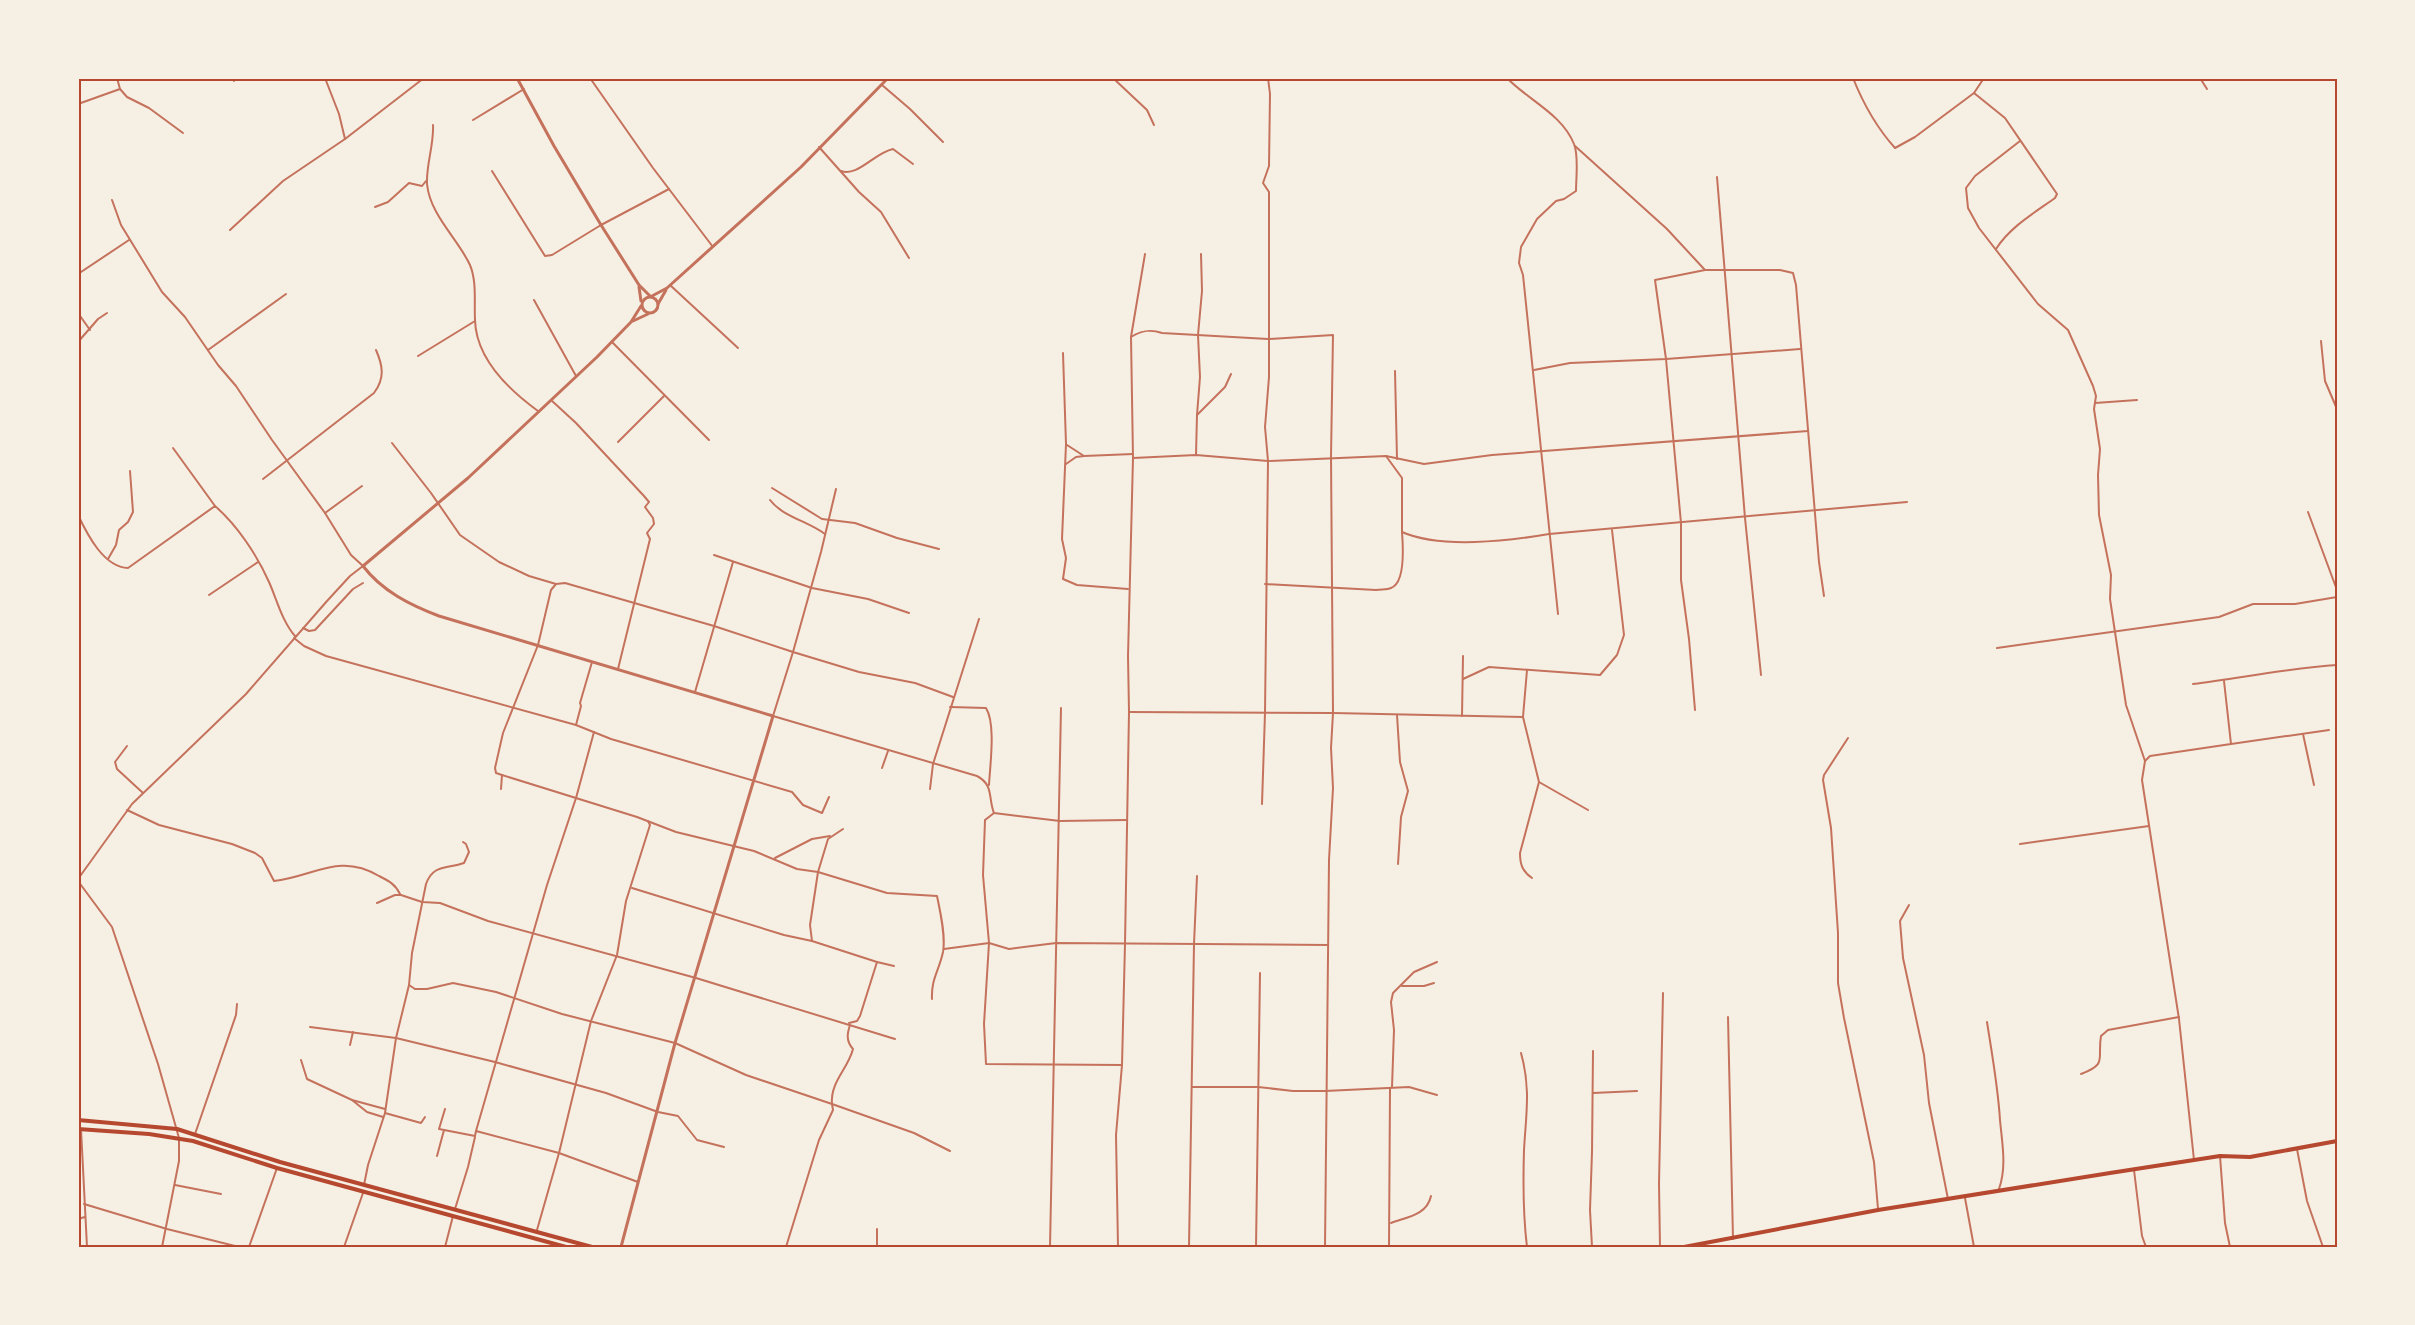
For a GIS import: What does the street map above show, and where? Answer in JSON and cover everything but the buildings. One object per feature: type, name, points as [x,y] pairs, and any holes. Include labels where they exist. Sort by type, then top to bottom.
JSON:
[{"type":"highway","points":[[78,1120],[177,1129],[280,1162],[537,1230],[592,1247]]},
{"type":"highway","points":[[79,1129],[180,1138],[277,1168],[566,1247]]},
{"type":"highway","points":[[1684,1247],[1878,1210],[2220,1156],[2250,1157],[2337,1141]]},
{"type":"street","points":[[117,78],[120,89],[127,98],[149,108],[183,133]]},
{"type":"street","points":[[325,78],[339,114],[345,139]]},
{"type":"street","points":[[230,230],[283,181],[345,139],[424,78]]},
{"type":"street","points":[[517,78],[601,225],[639,285],[658,304]]},
{"type":"street","points":[[590,78],[713,247]]},
{"type":"street","points":[[162,1247],[175,1185],[180,1138],[112,927],[78,880],[127,810],[246,693],[350,576],[468,478],[612,342],[631,322],[645,297],[669,286],[713,247],[801,167],[888,78]]},
{"type":"street","points":[[1113,78],[1147,110],[1154,125]]},
{"type":"street","points":[[1262,804],[1268,461],[1265,427],[1269,376],[1269,192],[1263,183],[1269,166],[1270,94],[1268,78]]},
{"type":"street","points":[[1507,78],[1546,110],[1575,146],[1667,228],[1705,270]]},
{"type":"street","points":[[1853,78],[1861,97],[1886,138],[1895,148],[1915,137],[1974,93],[1984,78]]},
{"type":"street","points":[[2200,78],[2207,89]]},
{"type":"street","points":[[882,85],[943,142]]},
{"type":"street","points":[[78,104],[120,89]]},
{"type":"street","points":[[473,120],[524,89]]},
{"type":"street","points":[[1974,93],[2005,118],[2057,194],[2055,198],[2018,225],[1996,249]]},
{"type":"street","points":[[433,125],[434,139],[428,179],[431,199],[469,264],[474,278],[475,321],[483,349],[495,372],[506,385],[538,411]]},
{"type":"street","points":[[2020,141],[1975,176],[1966,188],[1968,208],[1979,228],[2038,304],[2068,330],[2093,386],[2100,449],[2099,514],[2111,575],[2110,599],[2114,631],[2126,705],[2145,760],[2142,780],[2187,1074],[2194,1160]]},
{"type":"street","points":[[1558,614],[1523,274],[1519,263],[1521,247],[1537,219],[1556,201],[1576,191],[1575,146]]},
{"type":"street","points":[[819,147],[859,192],[881,212],[909,258]]},
{"type":"street","points":[[842,171],[854,172],[877,155],[893,149],[913,164]]},
{"type":"street","points":[[492,171],[545,256],[552,255],[601,225],[669,189]]},
{"type":"street","points":[[1717,177],[1745,518],[1761,675]]},
{"type":"street","points":[[375,207],[388,202],[406,185],[412,183],[422,186],[428,179]]},
{"type":"street","points":[[112,200],[129,240],[162,292],[185,317],[236,386],[325,513],[351,555],[377,582],[418,608],[439,616],[977,776],[985,780],[989,786]]},
{"type":"street","points":[[78,274],[129,240]]},
{"type":"street","points":[[1118,1247],[1116,1135],[1122,1065],[1133,458],[1131,337],[1145,254]]},
{"type":"street","points":[[1196,454],[1200,376],[1198,335],[1202,291],[1201,254]]},
{"type":"street","points":[[1695,710],[1681,580],[1681,523],[1666,359],[1655,280],[1705,270],[1780,270],[1793,273],[1796,285],[1819,562],[1824,596]]},
{"type":"street","points":[[639,285],[641,304],[645,312],[649,313]]},
{"type":"street","points":[[631,322],[656,310],[669,286]]},
{"type":"street","points":[[669,286],[738,348]]},
{"type":"street","points":[[208,350],[286,294]]},
{"type":"street","points":[[534,300],[576,376]]},
{"type":"street","points":[[78,313],[90,330]]},
{"type":"street","points":[[78,342],[98,319],[107,313]]},
{"type":"street","points":[[418,356],[475,321]]},
{"type":"street","points":[[1131,337],[1138,332],[1153,330],[1162,333],[1268,339],[1333,335],[1331,456],[1334,712],[1330,747],[1334,788],[1325,1091],[1327,1136],[1325,1247]]},
{"type":"street","points":[[2321,341],[2325,381],[2337,409]]},
{"type":"street","points":[[612,342],[709,440]]},
{"type":"street","points":[[1532,370],[1570,363],[1666,359],[1800,349]]},
{"type":"street","points":[[263,479],[374,393],[382,376],[382,366],[376,351]]},
{"type":"street","points":[[1063,353],[1066,444],[1062,539],[1066,558],[1063,579],[1077,585],[1129,589]]},
{"type":"street","points":[[1395,371],[1397,459]]},
{"type":"street","points":[[1197,415],[1225,387],[1231,374]]},
{"type":"street","points":[[618,442],[664,396]]},
{"type":"street","points":[[551,400],[576,423],[649,502],[645,507],[653,518],[654,524],[647,533],[650,539],[618,669]]},
{"type":"street","points":[[2095,403],[2138,400]]},
{"type":"street","points":[[1133,458],[1196,454],[1268,461],[1331,456],[1386,456],[1424,464],[1492,455],[1808,431]]},
{"type":"street","points":[[392,443],[460,535],[499,562],[529,576],[555,584],[565,583],[714,626],[859,672],[915,683],[953,697]]},
{"type":"street","points":[[1066,444],[1084,456]]},
{"type":"street","points":[[173,448],[215,506],[237,526],[258,561],[282,614],[295,637],[304,646],[326,656],[576,725],[611,739],[792,792],[803,805],[822,813],[829,797]]},
{"type":"street","points":[[1064,466],[1076,457],[1133,454]]},
{"type":"street","points":[[1265,584],[1332,588],[1392,588],[1396,585],[1402,567],[1402,478],[1386,456]]},
{"type":"street","points":[[108,560],[116,545],[119,530],[133,512],[130,471]]},
{"type":"street","points":[[325,513],[362,486]]},
{"type":"street","points":[[772,488],[786,495],[808,512],[829,519],[855,523],[892,537],[939,549]]},
{"type":"street","points":[[621,1247],[675,1043],[812,588],[836,489]]},
{"type":"street","points":[[770,500],[784,513],[816,527],[825,534]]},
{"type":"street","points":[[1402,532],[1418,539],[1501,543],[1550,534],[1907,502]]},
{"type":"street","points":[[78,515],[88,534],[111,564],[118,568],[128,568],[215,506]]},
{"type":"street","points":[[2308,512],[2337,590]]},
{"type":"street","points":[[1463,679],[1489,667],[1600,675],[1617,655],[1624,634],[1612,530]]},
{"type":"street","points":[[714,555],[812,588],[868,599],[909,614]]},
{"type":"street","points":[[209,596],[258,561]]},
{"type":"street","points":[[695,692],[733,562]]},
{"type":"street","points":[[303,628],[309,631],[315,630],[353,589],[363,583]]},
{"type":"street","points":[[555,584],[551,590],[538,645],[502,732],[496,773],[676,832],[772,859],[797,869],[818,872],[887,893],[936,896],[942,917],[944,949],[931,984],[932,999]]},
{"type":"street","points":[[1997,648],[2219,617],[2253,604],[2295,604],[2337,597]]},
{"type":"street","points":[[930,789],[933,764],[979,619]]},
{"type":"street","points":[[1462,716],[1463,656]]},
{"type":"street","points":[[576,725],[592,662]]},
{"type":"street","points":[[2193,684],[2303,667],[2337,665]]},
{"type":"street","points":[[1527,670],[1523,717],[1539,782],[1520,853],[1520,863],[1525,873],[1532,878]]},
{"type":"street","points":[[2224,681],[2231,744]]},
{"type":"street","points":[[950,707],[986,708],[989,713],[991,739],[989,786],[994,813]]},
{"type":"street","points":[[1050,1247],[1053,1216],[1061,708]]},
{"type":"street","points":[[1129,712],[1334,712],[1523,717]]},
{"type":"street","points":[[1397,715],[1400,762],[1407,791],[1401,817],[1398,864]]},
{"type":"street","points":[[2145,760],[2150,756],[2329,730]]},
{"type":"street","points":[[455,1209],[495,1062],[594,732]]},
{"type":"street","points":[[2303,734],[2314,785]]},
{"type":"street","points":[[1848,738],[1823,780],[1831,828],[1838,933],[1838,983],[1874,1162],[1878,1210]]},
{"type":"street","points":[[127,746],[115,762],[117,769],[143,793]]},
{"type":"street","points":[[882,768],[888,751]]},
{"type":"street","points":[[501,789],[502,775]]},
{"type":"street","points":[[1539,782],[1588,810]]},
{"type":"street","points":[[127,810],[159,825],[232,844],[255,853],[262,858],[274,881],[329,867],[354,865],[368,869],[393,884],[400,895]]},
{"type":"street","points":[[1122,1065],[986,1064],[984,1024],[989,943],[982,875],[986,820],[994,813],[1060,821],[1126,820]]},
{"type":"street","points":[[537,1230],[559,1153],[591,1021],[617,955],[620,930],[650,825],[648,822]]},
{"type":"street","points":[[2019,844],[2149,826]]},
{"type":"street","points":[[772,859],[795,850],[812,839],[830,836],[843,829]]},
{"type":"street","points":[[812,941],[810,925],[818,872],[830,836]]},
{"type":"street","points":[[364,1185],[385,1111],[396,1038],[409,985],[422,902],[429,874],[440,868],[464,863],[469,852],[463,842]]},
{"type":"street","points":[[1189,1247],[1197,876]]},
{"type":"street","points":[[632,888],[894,966]]},
{"type":"street","points":[[377,903],[394,895],[422,902],[440,903],[488,921],[617,955],[896,1039]]},
{"type":"street","points":[[1910,905],[1903,912],[1900,921],[1903,958],[1924,1055],[1929,1103],[1948,1199]]},
{"type":"street","points":[[944,949],[989,943],[1009,949],[1056,943],[1328,945]]},
{"type":"street","points":[[848,1024],[857,1021],[861,1016],[877,962]]},
{"type":"street","points":[[1389,1247],[1394,1030],[1391,1002],[1393,993],[1414,972],[1437,962]]},
{"type":"street","points":[[1256,1247],[1260,973]]},
{"type":"street","points":[[1401,986],[1424,986],[1434,983]]},
{"type":"street","points":[[409,985],[415,989],[462,984],[496,992],[616,1029],[675,1043],[746,1075],[914,1133],[950,1150]]},
{"type":"street","points":[[1660,1247],[1663,993]]},
{"type":"street","points":[[195,1134],[236,1016],[237,1004]]},
{"type":"street","points":[[1728,1017],[1733,1239]]},
{"type":"street","points":[[2081,1074],[2098,1066],[2101,1061],[2101,1036],[2108,1030],[2179,1017]]},
{"type":"street","points":[[1987,1022],[2000,1103],[2003,1146],[2004,1176],[1998,1192]]},
{"type":"street","points":[[786,1247],[819,1140],[833,1110],[834,1086],[846,1067],[853,1048],[848,1044],[848,1024]]},
{"type":"street","points":[[310,1027],[396,1038],[495,1062],[606,1094],[658,1112],[678,1116],[696,1140],[723,1147]]},
{"type":"street","points":[[350,1045],[353,1032]]},
{"type":"street","points":[[1592,1247],[1590,1210],[1593,1051]]},
{"type":"street","points":[[1521,1053],[1528,1077],[1523,1177],[1524,1228],[1527,1247]]},
{"type":"street","points":[[301,1060],[307,1079],[352,1100],[421,1123],[425,1117]]},
{"type":"street","points":[[1192,1087],[1258,1087],[1293,1091],[1409,1087],[1437,1095]]},
{"type":"street","points":[[1593,1093],[1637,1091]]},
{"type":"street","points":[[352,1100],[367,1112],[383,1117]]},
{"type":"street","points":[[446,1108],[439,1129],[475,1136]]},
{"type":"street","points":[[79,1129],[87,1247]]},
{"type":"street","points":[[437,1156],[444,1130]]},
{"type":"street","points":[[476,1131],[559,1153],[638,1182]]},
{"type":"street","points":[[2297,1149],[2307,1200],[2323,1247]]},
{"type":"street","points":[[2220,1156],[2225,1223],[2230,1247]]},
{"type":"street","points":[[249,1247],[277,1168]]},
{"type":"street","points":[[2134,1170],[2142,1236],[2146,1247]]},
{"type":"street","points":[[175,1185],[221,1194]]},
{"type":"street","points":[[344,1247],[363,1192]]},
{"type":"street","points":[[1391,1223],[1417,1215],[1429,1205],[1431,1196]]},
{"type":"street","points":[[1965,1198],[1974,1247]]},
{"type":"street","points":[[84,1204],[167,1229],[239,1247]]},
{"type":"street","points":[[445,1247],[453,1216]]},
{"type":"street","points":[[78,1219],[86,1217]]},
{"type":"street","points":[[877,1229],[877,1247]]}]
